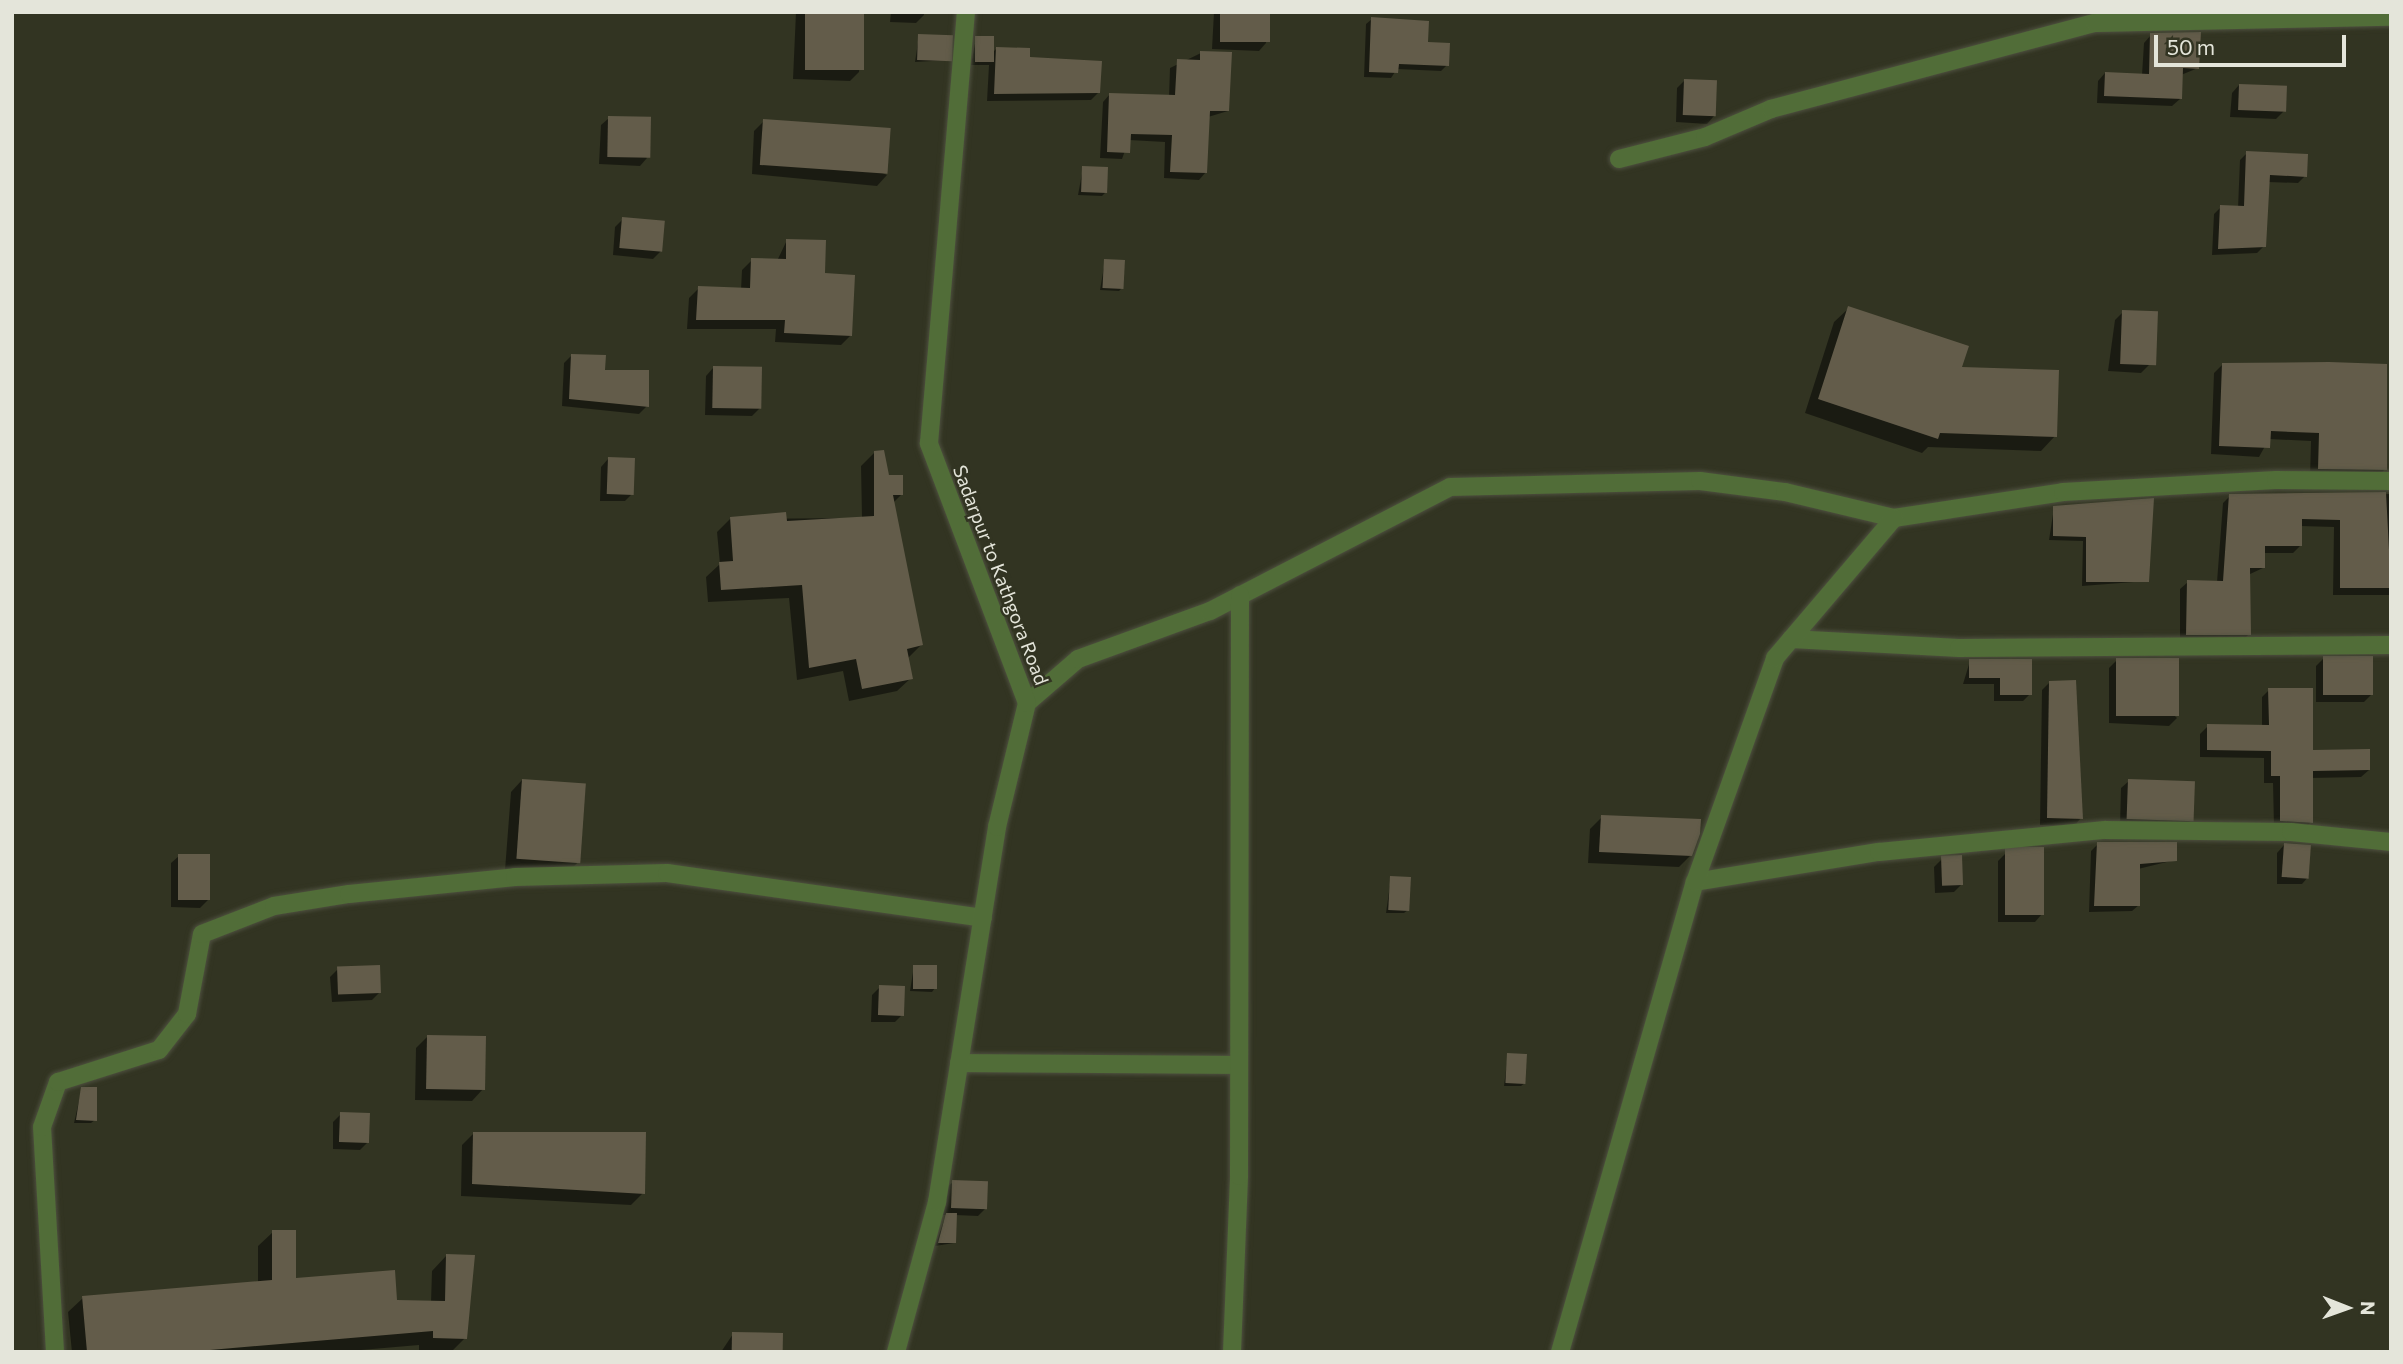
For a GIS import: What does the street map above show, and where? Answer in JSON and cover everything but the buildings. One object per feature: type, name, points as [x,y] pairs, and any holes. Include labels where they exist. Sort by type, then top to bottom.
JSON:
[{"type":"street","name":"Sadarpur to Kathgora Road","points":[[896,1352],[937,1202],[982,918],[1027,703],[929,443],[966,12]]},
{"type":"street","points":[[1619,159],[1704,137],[1784,106],[2095,23],[2391,17]]},
{"type":"street","points":[[1027,703],[1078,659],[1240,595],[1450,487],[1700,481],[1785,492],[1895,518],[2063,492],[2276,480],[2391,481]]},
{"type":"street","points":[[1560,1352],[1695,882],[1775,658],[1895,518]]},
{"type":"street","points":[[1231,1352],[1238,1065],[1240,595]]},
{"type":"street","points":[[1791,639],[1959,648],[2391,645]]},
{"type":"street","points":[[1695,882],[1879,852],[2105,830],[2291,832],[2391,842]]},
{"type":"street","points":[[55,1352],[42,1127],[58,1082],[159,1050],[187,1014],[202,934],[274,906],[349,894],[515,877],[667,873],[982,918]]},
{"type":"street","points":[[959,1063],[1238,1065]]}]
